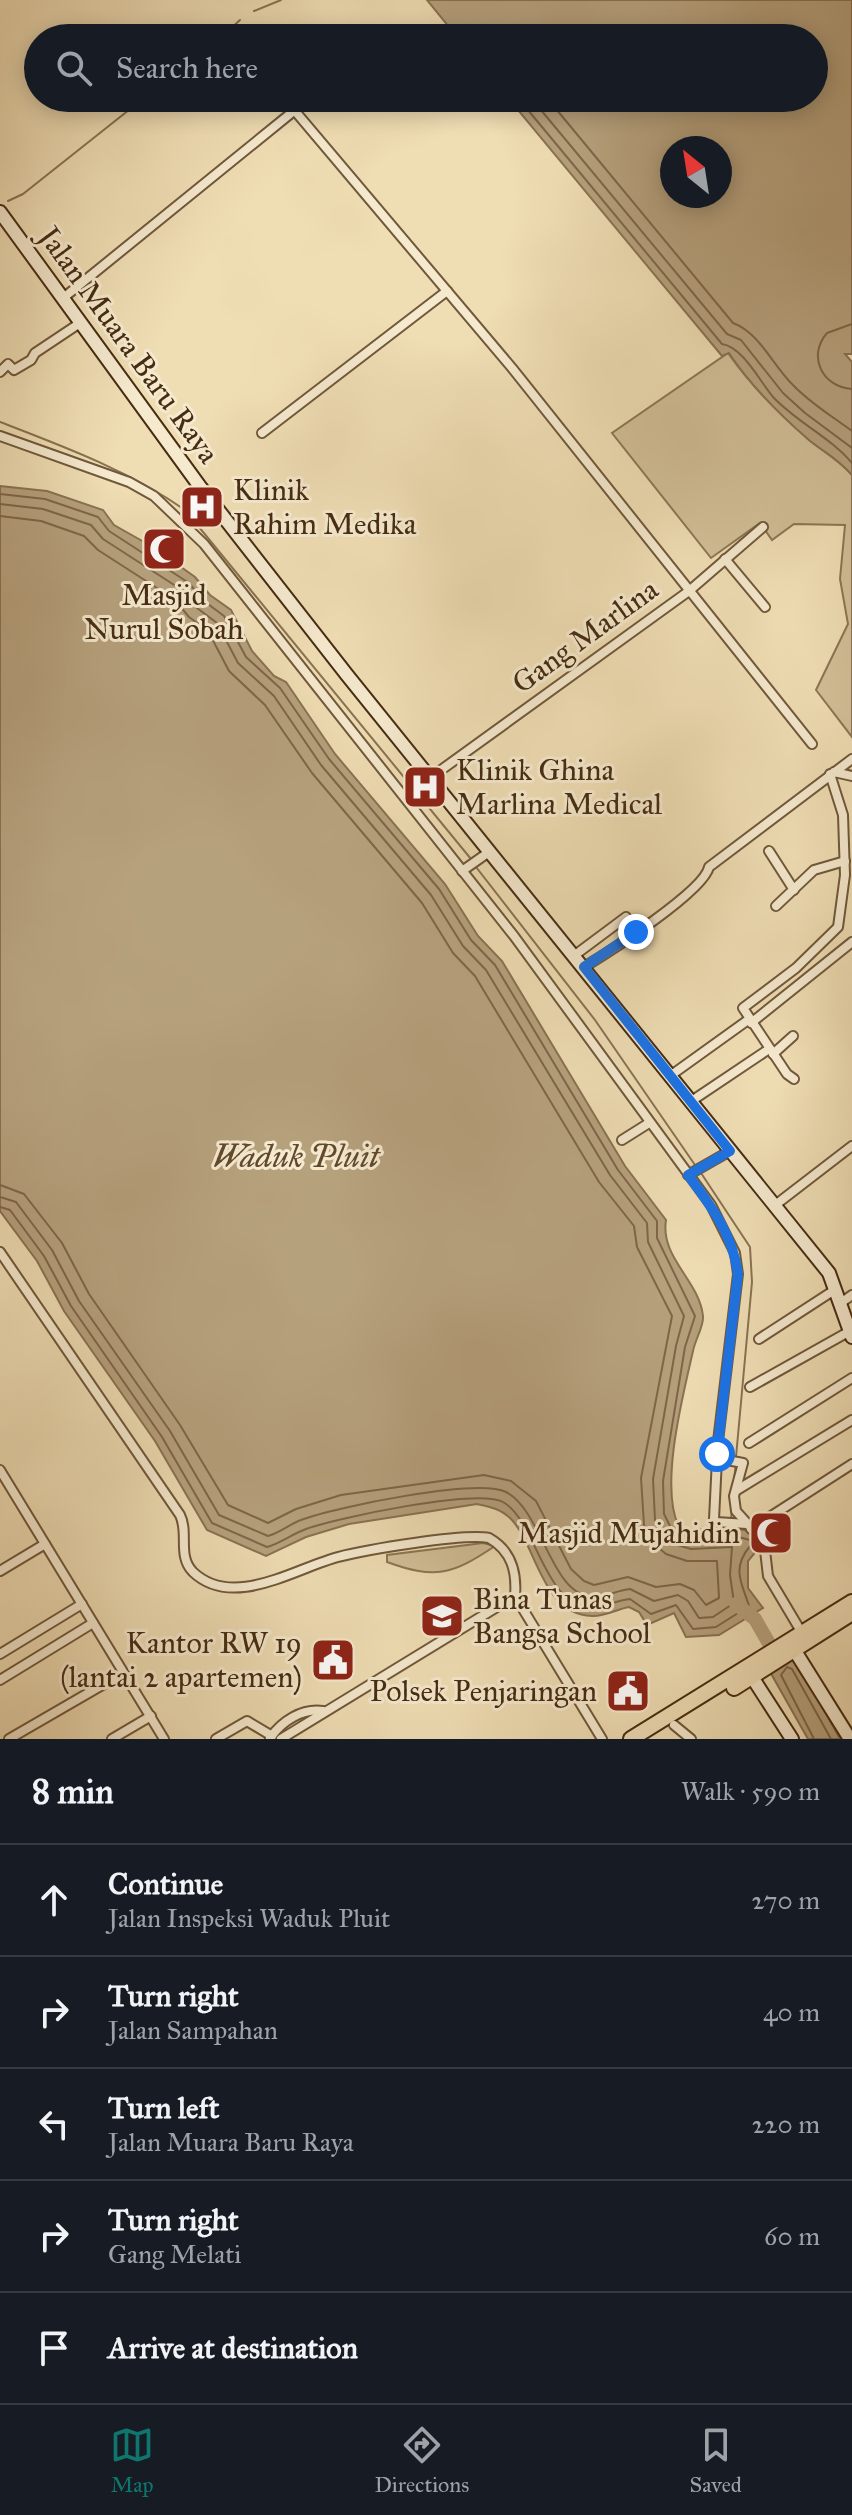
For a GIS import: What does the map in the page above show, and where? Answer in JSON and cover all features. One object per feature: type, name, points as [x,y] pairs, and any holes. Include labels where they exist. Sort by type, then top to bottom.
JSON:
[{"type":"highway","points":[[792,1649],[802,1633],[852,1602]]},
{"type":"highway","points":[[652,1739],[852,1613]]},
{"type":"highway","points":[[631,1739],[753,1673]]},
{"type":"street","points":[[62,299],[293,112]]},
{"type":"street","points":[[297,112],[447,291],[812,744]]},
{"type":"street","name":"Jalan Muara Baru Raya","points":[[2,218],[211,500],[489,852],[829,1273],[836,1289],[847,1299],[851,1334]]},
{"type":"street","points":[[262,433],[447,291]]},
{"type":"street","points":[[0,372],[8,364],[14,370],[23,365],[80,323]]},
{"type":"street","points":[[0,436],[129,482],[154,496],[214,556],[572,1013],[726,1231],[735,1253],[738,1274],[717,1459],[714,1519],[749,1526],[852,1464]]},
{"type":"street","name":"Gang Marlina","points":[[430,778],[689,591],[763,527]]},
{"type":"street","points":[[725,559],[765,607]]},
{"type":"street","points":[[584,967],[677,903],[707,874],[709,867],[852,759]]},
{"type":"street","points":[[832,773],[852,776]]},
{"type":"street","points":[[794,1079],[743,1012],[745,1004],[796,968],[838,927],[845,861],[843,815],[832,773]]},
{"type":"street","points":[[769,851],[794,890]]},
{"type":"street","points":[[462,871],[489,852]]},
{"type":"street","points":[[776,906],[818,868],[845,861]]},
{"type":"street","points":[[843,901],[852,894]]},
{"type":"street","points":[[575,955],[626,917]]},
{"type":"street","points":[[670,1076],[749,1021],[852,942]]},
{"type":"street","points":[[690,1102],[793,1036]]},
{"type":"street","points":[[622,1140],[649,1123]]},
{"type":"street","points":[[774,1206],[852,1146]]},
{"type":"street","points":[[688,1175],[730,1151]]},
{"type":"street","points":[[0,1252],[180,1515],[184,1524],[184,1555],[199,1576],[220,1586],[244,1586],[280,1579],[344,1555],[484,1537],[495,1541],[515,1569],[515,1596],[602,1739]]},
{"type":"street","points":[[759,1339],[836,1289]]},
{"type":"street","points":[[750,1387],[851,1334]]},
{"type":"street","points":[[749,1443],[852,1378]]},
{"type":"street","points":[[737,1490],[852,1420]]},
{"type":"street","points":[[717,1459],[744,1464],[737,1490],[736,1511],[764,1542],[768,1576],[802,1633]]},
{"type":"street","points":[[0,1470],[4,1485],[45,1544],[164,1739]]},
{"type":"street","points":[[0,1571],[45,1544]]},
{"type":"street","points":[[216,1739],[244,1721],[274,1738],[515,1596]]},
{"type":"street","points":[[0,1654],[82,1604]]},
{"type":"street","points":[[0,1680],[93,1623]]},
{"type":"street","points":[[792,1649],[850,1739]]},
{"type":"street","points":[[9,1739],[123,1673]]},
{"type":"street","points":[[753,1673],[792,1739]]},
{"type":"street","points":[[112,1739],[151,1716]]},
{"type":"street","points":[[250,1723],[259,1739]]},
{"type":"street","points":[[674,1725],[691,1739]]},
{"type":"shaded area","points":[[728,353],[776,410],[852,475],[852,737],[816,690],[848,624],[840,579],[845,525],[794,524],[772,540],[760,523],[711,558],[612,433]]},
{"type":"shaded area","points":[[483,1543],[495,1546],[467,1563],[444,1571],[419,1571],[387,1562],[387,1555]]},
{"type":"water","points":[[427,0],[852,0],[852,354],[845,354],[852,362],[852,475],[776,410],[729,353],[722,356],[520,112],[828,112],[828,24],[447,24]]},
{"type":"water","name":"Waduk Pluit","points":[[0,486],[47,491],[103,510],[114,525],[153,547],[195,577],[210,595],[231,610],[252,651],[274,676],[286,682],[335,754],[445,884],[478,936],[502,961],[625,1166],[666,1220],[669,1246],[700,1303],[703,1320],[693,1351],[675,1440],[671,1489],[673,1510],[679,1527],[700,1530],[732,1528],[752,1533],[760,1540],[758,1549],[748,1561],[748,1588],[763,1608],[719,1635],[686,1637],[674,1613],[647,1625],[639,1612],[629,1607],[596,1616],[575,1612],[561,1604],[551,1592],[511,1519],[491,1507],[477,1504],[349,1524],[306,1537],[266,1556],[207,1530],[155,1441],[64,1311],[37,1261],[0,1211]]},
{"type":"water","points":[[793,1654],[840,1739],[808,1739],[769,1670]]},
{"type":"waterway","points":[[254,11],[281,0]]},
{"type":"waterway","points":[[236,24],[240,20]]},
{"type":"waterway","points":[[8,201],[23,194],[126,112]]},
{"type":"waterway","points":[[0,422],[118,471],[185,510],[471,859]]},
{"type":"waterway","points":[[476,867],[595,1020],[695,1165]]},
{"type":"waterway","points":[[701,1173],[750,1247],[752,1282],[736,1457]]},
{"type":"waterway","points":[[734,1480],[736,1463]]},
{"type":"waterway","points":[[731,1520],[732,1507]]},
{"type":"waterway","points":[[736,1604],[755,1619],[778,1659]]},
{"type":"place","name":"Klinik Rahim Medika","points":[[202,507]]},
{"type":"place","name":"Masjid Nurul Sobah","points":[[164,549]]},
{"type":"place","name":"Klinik Ghina Marlina Medical","points":[[425,787]]},
{"type":"place","name":"Masjid Mujahidin","points":[[771,1533]]},
{"type":"place","name":"Bina Tunas Bangsa School","points":[[442,1616]]},
{"type":"place","name":"Kantor RW 19 (lantai 2 apartemen)","points":[[333,1660]]},
{"type":"place","name":"Polsek Penjaringan","points":[[628,1691]]},
{"type":"route","points":[[636,932],[584,967],[730,1151],[688,1175],[726,1231],[735,1253],[738,1274],[717,1454]]}]
